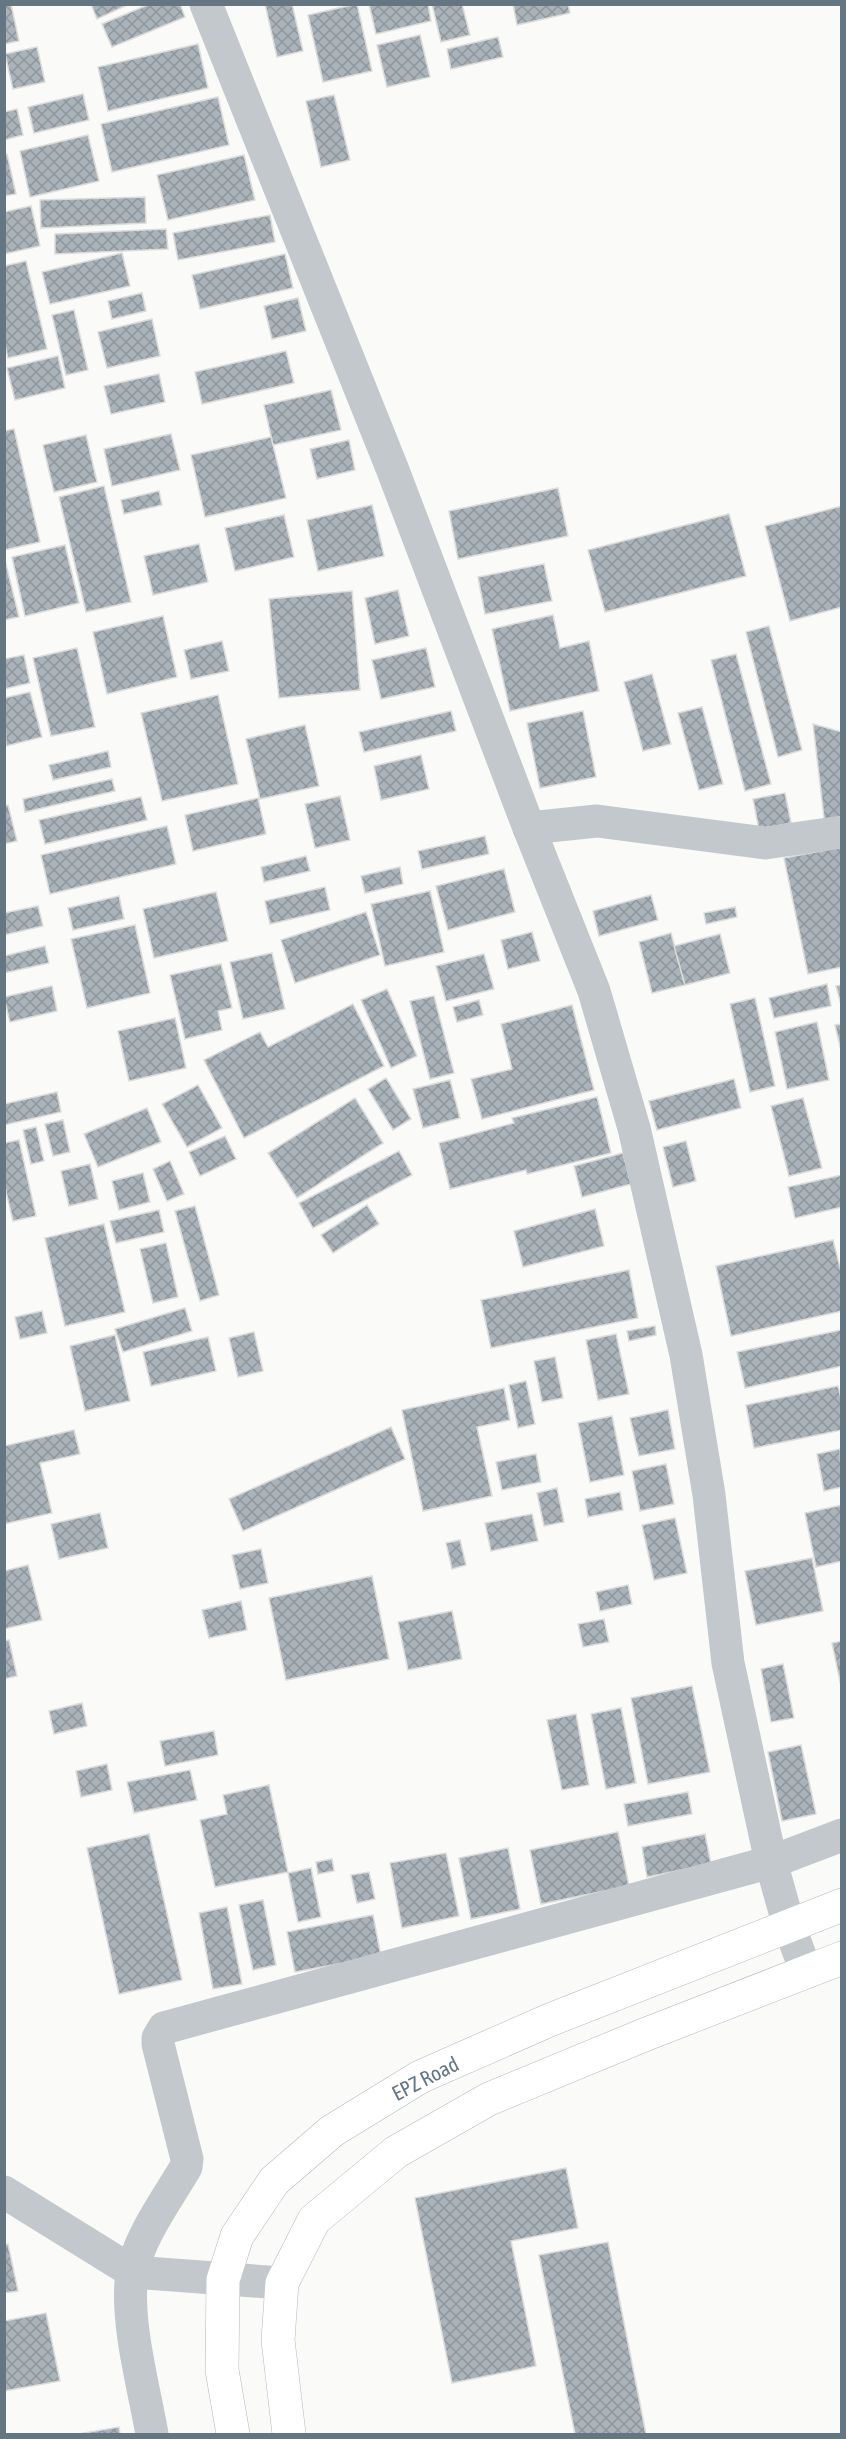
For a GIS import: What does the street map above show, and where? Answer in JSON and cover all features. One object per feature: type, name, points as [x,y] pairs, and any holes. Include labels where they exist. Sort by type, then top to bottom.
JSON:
[{"type":"main road","name":"EPZ Road","points":[[233,2434],[222,2370],[224,2280],[237,2236],[274,2181],[332,2131],[420,2077],[552,2019],[842,1905]]},
{"type":"main road","points":[[289,2434],[278,2340],[282,2283],[314,2220],[396,2152],[489,2099],[842,1958]]},
{"type":"street","points":[[206,4],[392,468],[594,992],[634,1128],[686,1355],[709,1495],[728,1663],[771,1862],[789,1926],[806,1971]]},
{"type":"street","points":[[529,828],[597,821],[765,843],[842,832]]},
{"type":"street","points":[[152,2434],[130,2306],[133,2272],[148,2232],[186,2167],[188,2158],[158,2044],[158,2038],[164,2028],[771,1862],[842,1835]]},
{"type":"street","points":[[4,2192],[133,2272],[282,2283]]},
{"type":"building","points":[[11,4],[19,41],[4,44],[4,5]]},
{"type":"building","points":[[91,4],[129,4],[97,19]]},
{"type":"building","points":[[150,4],[180,4],[185,17],[112,47],[102,24]]},
{"type":"building","points":[[265,4],[292,4],[303,51],[277,57]]},
{"type":"building","points":[[357,4],[372,71],[323,82],[308,15]]},
{"type":"building","points":[[369,4],[428,4],[431,21],[376,34]]},
{"type":"building","points":[[432,4],[462,4],[470,35],[441,42]]},
{"type":"building","points":[[513,4],[568,4],[570,13],[517,25]]},
{"type":"building","points":[[420,35],[430,77],[387,87],[377,45]]},
{"type":"building","points":[[498,37],[503,57],[451,69],[447,49]]},
{"type":"building","points":[[198,44],[208,88],[108,111],[98,67]]},
{"type":"building","points":[[37,47],[45,82],[13,89],[5,54]]},
{"type":"building","points":[[83,94],[89,120],[34,133],[28,107]]},
{"type":"building","points":[[334,95],[350,160],[321,167],[306,101]]},
{"type":"building","points":[[218,97],[229,145],[112,172],[101,124]]},
{"type":"building","points":[[17,109],[23,135],[4,140],[4,112]]},
{"type":"building","points":[[88,135],[99,181],[30,197],[20,151]]},
{"type":"building","points":[[7,154],[16,194],[4,196],[4,155]]},
{"type":"building","points":[[244,155],[255,200],[168,220],[157,175]]},
{"type":"building","points":[[145,197],[146,223],[41,228],[40,200]]},
{"type":"building","points":[[31,206],[40,246],[4,254],[4,212]]},
{"type":"building","points":[[270,215],[275,242],[178,260],[173,233]]},
{"type":"building","points":[[166,229],[168,249],[55,254],[55,234]]},
{"type":"building","points":[[122,253],[130,286],[50,304],[42,272]]},
{"type":"building","points":[[285,254],[293,288],[200,309],[192,275]]},
{"type":"building","points":[[26,261],[47,349],[8,358],[4,341],[4,266]]},
{"type":"building","points":[[142,293],[146,311],[112,319],[108,301]]},
{"type":"building","points":[[298,298],[306,331],[272,339],[264,306]]},
{"type":"building","points":[[74,310],[88,370],[66,375],[52,315]]},
{"type":"building","points":[[152,319],[160,356],[107,368],[98,332]]},
{"type":"building","points":[[286,351],[294,383],[202,404],[195,372]]},
{"type":"building","points":[[58,356],[65,388],[15,400],[7,368]]},
{"type":"building","points":[[159,374],[165,402],[111,414],[104,386]]},
{"type":"building","points":[[331,390],[341,430],[273,445],[264,405]]},
{"type":"building","points":[[14,429],[40,542],[4,550],[4,431]]},
{"type":"building","points":[[171,434],[180,470],[112,486],[104,449]]},
{"type":"building","points":[[86,435],[97,482],[54,492],[43,445]]},
{"type":"building","points":[[271,437],[286,498],[205,517],[191,455]]},
{"type":"building","points":[[349,440],[355,470],[317,479],[310,449]]},
{"type":"building","points":[[104,486],[131,602],[86,612],[59,497]]},
{"type":"building","points":[[558,488],[568,536],[458,559],[449,511]]},
{"type":"building","points":[[159,491],[162,505],[124,514],[121,500]]},
{"type":"building","points":[[372,505],[384,556],[318,571],[307,520]]},
{"type":"building","points":[[842,506],[842,607],[790,621],[765,526]]},
{"type":"building","points":[[729,514],[746,576],[605,612],[588,550]]},
{"type":"building","points":[[284,515],[294,557],[235,571],[225,528]]},
{"type":"building","points":[[199,544],[208,582],[153,595],[144,556]]},
{"type":"building","points":[[65,545],[79,603],[25,616],[12,557]]},
{"type":"building","points":[[4,556],[19,617],[4,620]]},
{"type":"building","points":[[544,564],[552,601],[485,614],[478,577]]},
{"type":"building","points":[[398,590],[409,636],[375,644],[365,598]]},
{"type":"building","points":[[352,591],[360,690],[279,698],[269,599]]},
{"type":"building","points":[[553,615],[560,648],[589,641],[599,691],[510,711],[492,629]]},
{"type":"building","points":[[163,616],[177,677],[107,694],[93,632]]},
{"type":"building","points":[[769,626],[802,750],[778,757],[746,632]]},
{"type":"building","points":[[222,641],[229,671],[191,679],[184,650]]},
{"type":"building","points":[[77,648],[95,727],[51,736],[33,658]]},
{"type":"building","points":[[426,648],[435,687],[381,699],[372,660]]},
{"type":"building","points":[[736,654],[771,784],[745,791],[711,660]]},
{"type":"building","points":[[24,655],[30,683],[4,689],[4,659]]},
{"type":"building","points":[[652,674],[671,744],[643,751],[624,682]]},
{"type":"building","points":[[30,692],[42,737],[6,746],[4,698]]},
{"type":"building","points":[[218,695],[238,784],[162,801],[141,713]]},
{"type":"building","points":[[702,707],[723,784],[699,790],[678,713]]},
{"type":"building","points":[[451,711],[456,731],[364,752],[359,732]]},
{"type":"building","points":[[583,711],[596,777],[540,788],[527,723]]},
{"type":"building","points":[[813,724],[842,732],[842,825],[825,826]]},
{"type":"building","points":[[305,725],[319,786],[260,799],[246,739]]},
{"type":"building","points":[[108,751],[111,767],[53,780],[49,765]]},
{"type":"building","points":[[421,755],[429,789],[381,800],[374,766]]},
{"type":"building","points":[[112,779],[115,791],[25,812],[23,799]]},
{"type":"building","points":[[785,793],[791,823],[759,830],[753,799]]},
{"type":"building","points":[[340,796],[350,840],[315,848],[305,804]]},
{"type":"building","points":[[141,797],[147,820],[45,844],[39,820]]},
{"type":"building","points":[[258,798],[266,834],[193,851],[185,815]]},
{"type":"building","points":[[8,805],[17,841],[4,844],[4,806]]},
{"type":"building","points":[[167,826],[176,864],[50,894],[41,855]]},
{"type":"building","points":[[485,836],[489,854],[422,869],[418,851]]},
{"type":"building","points":[[842,847],[842,967],[808,974],[784,858]]},
{"type":"building","points":[[306,856],[310,871],[264,882],[261,867]]},
{"type":"building","points":[[400,867],[403,884],[365,893],[361,876]]},
{"type":"building","points":[[504,869],[515,912],[448,930],[436,886]]},
{"type":"building","points":[[325,887],[330,910],[270,924],[265,901]]},
{"type":"building","points":[[430,891],[444,952],[385,966],[371,904]]},
{"type":"building","points":[[216,892],[228,941],[154,958],[143,909]]},
{"type":"building","points":[[651,895],[658,920],[599,936],[593,911]]},
{"type":"building","points":[[119,896],[124,919],[73,930],[68,908]]},
{"type":"building","points":[[38,906],[43,926],[4,935],[4,913]]},
{"type":"building","points":[[735,907],[737,917],[706,924],[704,913]]},
{"type":"building","points":[[366,912],[380,955],[295,983],[281,940]]},
{"type":"building","points":[[135,925],[150,993],[87,1008],[71,939]]},
{"type":"building","points":[[532,932],[540,961],[508,969],[501,940]]},
{"type":"building","points":[[671,933],[685,985],[652,993],[639,942]]},
{"type":"building","points":[[720,934],[730,973],[685,985],[674,946]]},
{"type":"building","points":[[45,946],[49,963],[4,973],[4,956]]},
{"type":"building","points":[[272,953],[285,1009],[243,1019],[230,962]]},
{"type":"building","points":[[484,954],[494,989],[446,1001],[436,966]]},
{"type":"building","points":[[221,964],[232,1008],[218,1011],[222,1030],[185,1039],[170,975]]},
{"type":"building","points":[[827,984],[831,1006],[774,1018],[769,998]]},
{"type":"building","points":[[842,985],[842,1008],[836,986]]},
{"type":"building","points":[[52,986],[57,1011],[10,1022],[4,997]]},
{"type":"building","points":[[387,989],[417,1056],[391,1068],[361,1000]]},
{"type":"building","points":[[434,996],[454,1073],[430,1079],[410,1001]]},
{"type":"building","points":[[755,998],[775,1086],[750,1092],[730,1004]]},
{"type":"building","points":[[479,1000],[483,1015],[457,1022],[453,1007]]},
{"type":"building","points":[[353,1004],[384,1066],[244,1138],[204,1060],[260,1032],[268,1047]]},
{"type":"building","points":[[572,1005],[594,1090],[482,1119],[471,1079],[512,1069],[501,1024]]},
{"type":"building","points":[[175,1018],[186,1068],[129,1081],[118,1031]]},
{"type":"building","points":[[817,1022],[829,1080],[787,1089],[775,1032]]},
{"type":"building","points":[[842,1024],[842,1055],[835,1025]]},
{"type":"building","points":[[386,1078],[411,1119],[393,1130],[368,1089]]},
{"type":"building","points":[[734,1079],[741,1108],[657,1130],[649,1101]]},
{"type":"building","points":[[450,1080],[460,1118],[423,1128],[413,1089]]},
{"type":"building","points":[[198,1085],[222,1128],[187,1147],[162,1104]]},
{"type":"building","points":[[57,1092],[61,1112],[4,1125],[4,1104]]},
{"type":"building","points":[[597,1097],[611,1153],[527,1174],[526,1170],[450,1189],[439,1143],[514,1123],[512,1118]]},
{"type":"building","points":[[355,1098],[383,1143],[297,1198],[268,1153]]},
{"type":"building","points":[[803,1098],[822,1168],[789,1176],[771,1106]]},
{"type":"building","points":[[147,1108],[161,1142],[98,1167],[84,1134]]},
{"type":"building","points":[[63,1120],[70,1152],[53,1156],[45,1124]]},
{"type":"building","points":[[36,1127],[44,1161],[31,1164],[23,1130]]},
{"type":"building","points":[[225,1136],[236,1159],[200,1176],[189,1152]]},
{"type":"building","points":[[19,1140],[36,1216],[13,1221],[4,1183],[4,1143]]},
{"type":"building","points":[[686,1141],[696,1181],[673,1187],[663,1147]]},
{"type":"building","points":[[399,1151],[412,1175],[313,1228],[299,1203]]},
{"type":"building","points":[[623,1153],[631,1184],[582,1197],[574,1166]]},
{"type":"building","points":[[170,1161],[184,1194],[167,1201],[153,1169]]},
{"type":"building","points":[[90,1164],[98,1199],[69,1206],[61,1171]]},
{"type":"building","points":[[143,1173],[150,1202],[119,1210],[112,1181]]},
{"type":"building","points":[[842,1175],[842,1207],[795,1218],[788,1187]]},
{"type":"building","points":[[367,1205],[379,1224],[333,1253],[321,1235]]},
{"type":"building","points":[[195,1206],[219,1295],[200,1301],[175,1211]]},
{"type":"building","points":[[595,1209],[604,1246],[523,1267],[514,1231]]},
{"type":"building","points":[[159,1210],[164,1232],[116,1243],[110,1221]]},
{"type":"building","points":[[104,1224],[125,1312],[65,1326],[45,1238]]},
{"type":"building","points":[[833,1240],[842,1275],[842,1311],[731,1336],[716,1266]]},
{"type":"building","points":[[166,1243],[178,1297],[153,1303],[140,1249]]},
{"type":"building","points":[[629,1270],[638,1318],[491,1348],[481,1300]]},
{"type":"building","points":[[185,1308],[192,1331],[123,1352],[115,1329]]},
{"type":"building","points":[[42,1311],[47,1333],[20,1339],[15,1317]]},
{"type":"building","points":[[655,1326],[656,1335],[629,1341],[627,1331]]},
{"type":"building","points":[[841,1330],[842,1366],[745,1388],[737,1352]]},
{"type":"building","points":[[254,1332],[263,1371],[238,1377],[229,1338]]},
{"type":"building","points":[[616,1334],[629,1394],[598,1400],[586,1340]]},
{"type":"building","points":[[115,1335],[130,1401],[85,1411],[70,1346]]},
{"type":"building","points":[[208,1337],[216,1371],[151,1386],[143,1352]]},
{"type":"building","points":[[555,1357],[563,1398],[542,1402],[534,1361]]},
{"type":"building","points":[[526,1381],[535,1424],[518,1428],[509,1385]]},
{"type":"building","points":[[838,1386],[842,1402],[842,1430],[754,1448],[746,1405]]},
{"type":"building","points":[[504,1388],[510,1420],[477,1427],[492,1496],[423,1511],[402,1410]]},
{"type":"building","points":[[668,1410],[675,1449],[639,1456],[630,1418]]},
{"type":"building","points":[[612,1416],[624,1475],[590,1482],[578,1423]]},
{"type":"building","points":[[391,1427],[405,1459],[243,1531],[229,1499]]},
{"type":"building","points":[[74,1430],[80,1454],[40,1463],[52,1513],[4,1524],[4,1446]]},
{"type":"building","points":[[840,1449],[842,1487],[824,1491],[817,1454]]},
{"type":"building","points":[[536,1454],[541,1482],[502,1490],[496,1462]]},
{"type":"building","points":[[666,1464],[674,1504],[640,1511],[632,1471]]},
{"type":"building","points":[[557,1488],[564,1522],[544,1526],[537,1493]]},
{"type":"building","points":[[620,1492],[623,1510],[588,1517],[585,1499]]},
{"type":"building","points":[[842,1505],[842,1561],[816,1567],[805,1513]]},
{"type":"building","points":[[100,1513],[108,1548],[59,1559],[51,1524]]},
{"type":"building","points":[[532,1514],[538,1541],[491,1551],[485,1523]]},
{"type":"building","points":[[675,1518],[687,1573],[654,1580],[642,1525]]},
{"type":"building","points":[[460,1540],[466,1565],[452,1569],[446,1543]]},
{"type":"building","points":[[261,1549],[268,1583],[240,1589],[232,1555]]},
{"type":"building","points":[[812,1558],[823,1611],[756,1625],[745,1571]]},
{"type":"building","points":[[28,1565],[42,1620],[4,1629],[4,1571]]},
{"type":"building","points":[[372,1576],[389,1659],[286,1680],[269,1598]]},
{"type":"building","points":[[628,1585],[632,1604],[600,1611],[596,1592]]},
{"type":"building","points":[[241,1601],[247,1630],[209,1638],[202,1610]]},
{"type":"building","points":[[452,1611],[462,1659],[408,1670],[398,1622]]},
{"type":"building","points":[[604,1619],[609,1642],[583,1647],[578,1624]]},
{"type":"building","points":[[9,1640],[17,1676],[4,1679],[4,1641]]},
{"type":"building","points":[[842,1641],[842,1691],[832,1643]]},
{"type":"building","points":[[783,1664],[794,1718],[771,1722],[761,1669]]},
{"type":"building","points":[[692,1686],[710,1772],[648,1784],[631,1698]]},
{"type":"building","points":[[82,1703],[87,1726],[54,1734],[49,1711]]},
{"type":"building","points":[[621,1708],[636,1783],[606,1789],[591,1714]]},
{"type":"building","points":[[576,1714],[589,1785],[562,1790],[547,1720]]},
{"type":"building","points":[[214,1731],[218,1755],[165,1766],[160,1741]]},
{"type":"building","points":[[801,1745],[816,1814],[782,1821],[768,1752]]},
{"type":"building","points":[[107,1764],[112,1790],[81,1797],[76,1771]]},
{"type":"building","points":[[190,1770],[197,1800],[134,1813],[127,1782]]},
{"type":"building","points":[[269,1785],[288,1872],[215,1887],[200,1820],[227,1814],[223,1795]]},
{"type":"building","points":[[688,1792],[692,1814],[628,1826],[624,1804]]},
{"type":"building","points":[[618,1832],[629,1886],[541,1904],[530,1850]]},
{"type":"building","points":[[149,1834],[182,1980],[119,1994],[87,1848]]},
{"type":"building","points":[[705,1834],[711,1864],[647,1877],[642,1847]]},
{"type":"building","points":[[508,1848],[520,1909],[471,1919],[459,1858]]},
{"type":"building","points":[[446,1853],[459,1916],[402,1928],[390,1863]]},
{"type":"building","points":[[332,1859],[334,1871],[318,1874],[316,1862]]},
{"type":"building","points":[[311,1868],[321,1917],[298,1922],[288,1873]]},
{"type":"building","points":[[369,1872],[375,1899],[357,1903],[351,1875]]},
{"type":"building","points":[[263,1900],[276,1965],[253,1970],[239,1905]]},
{"type":"building","points":[[227,1907],[242,1984],[213,1989],[199,1913]]},
{"type":"building","points":[[373,1915],[381,1956],[295,1972],[287,1932]]},
{"type":"building","points":[[566,2168],[578,2228],[511,2241],[536,2366],[452,2383],[415,2198]]},
{"type":"building","points":[[608,2242],[646,2434],[575,2434],[539,2255]]},
{"type":"building","points":[[8,2244],[18,2291],[4,2293],[4,2245]]},
{"type":"building","points":[[46,2313],[60,2381],[4,2391],[4,2321]]},
{"type":"building","points":[[119,2427],[120,2434],[78,2434]]}]
